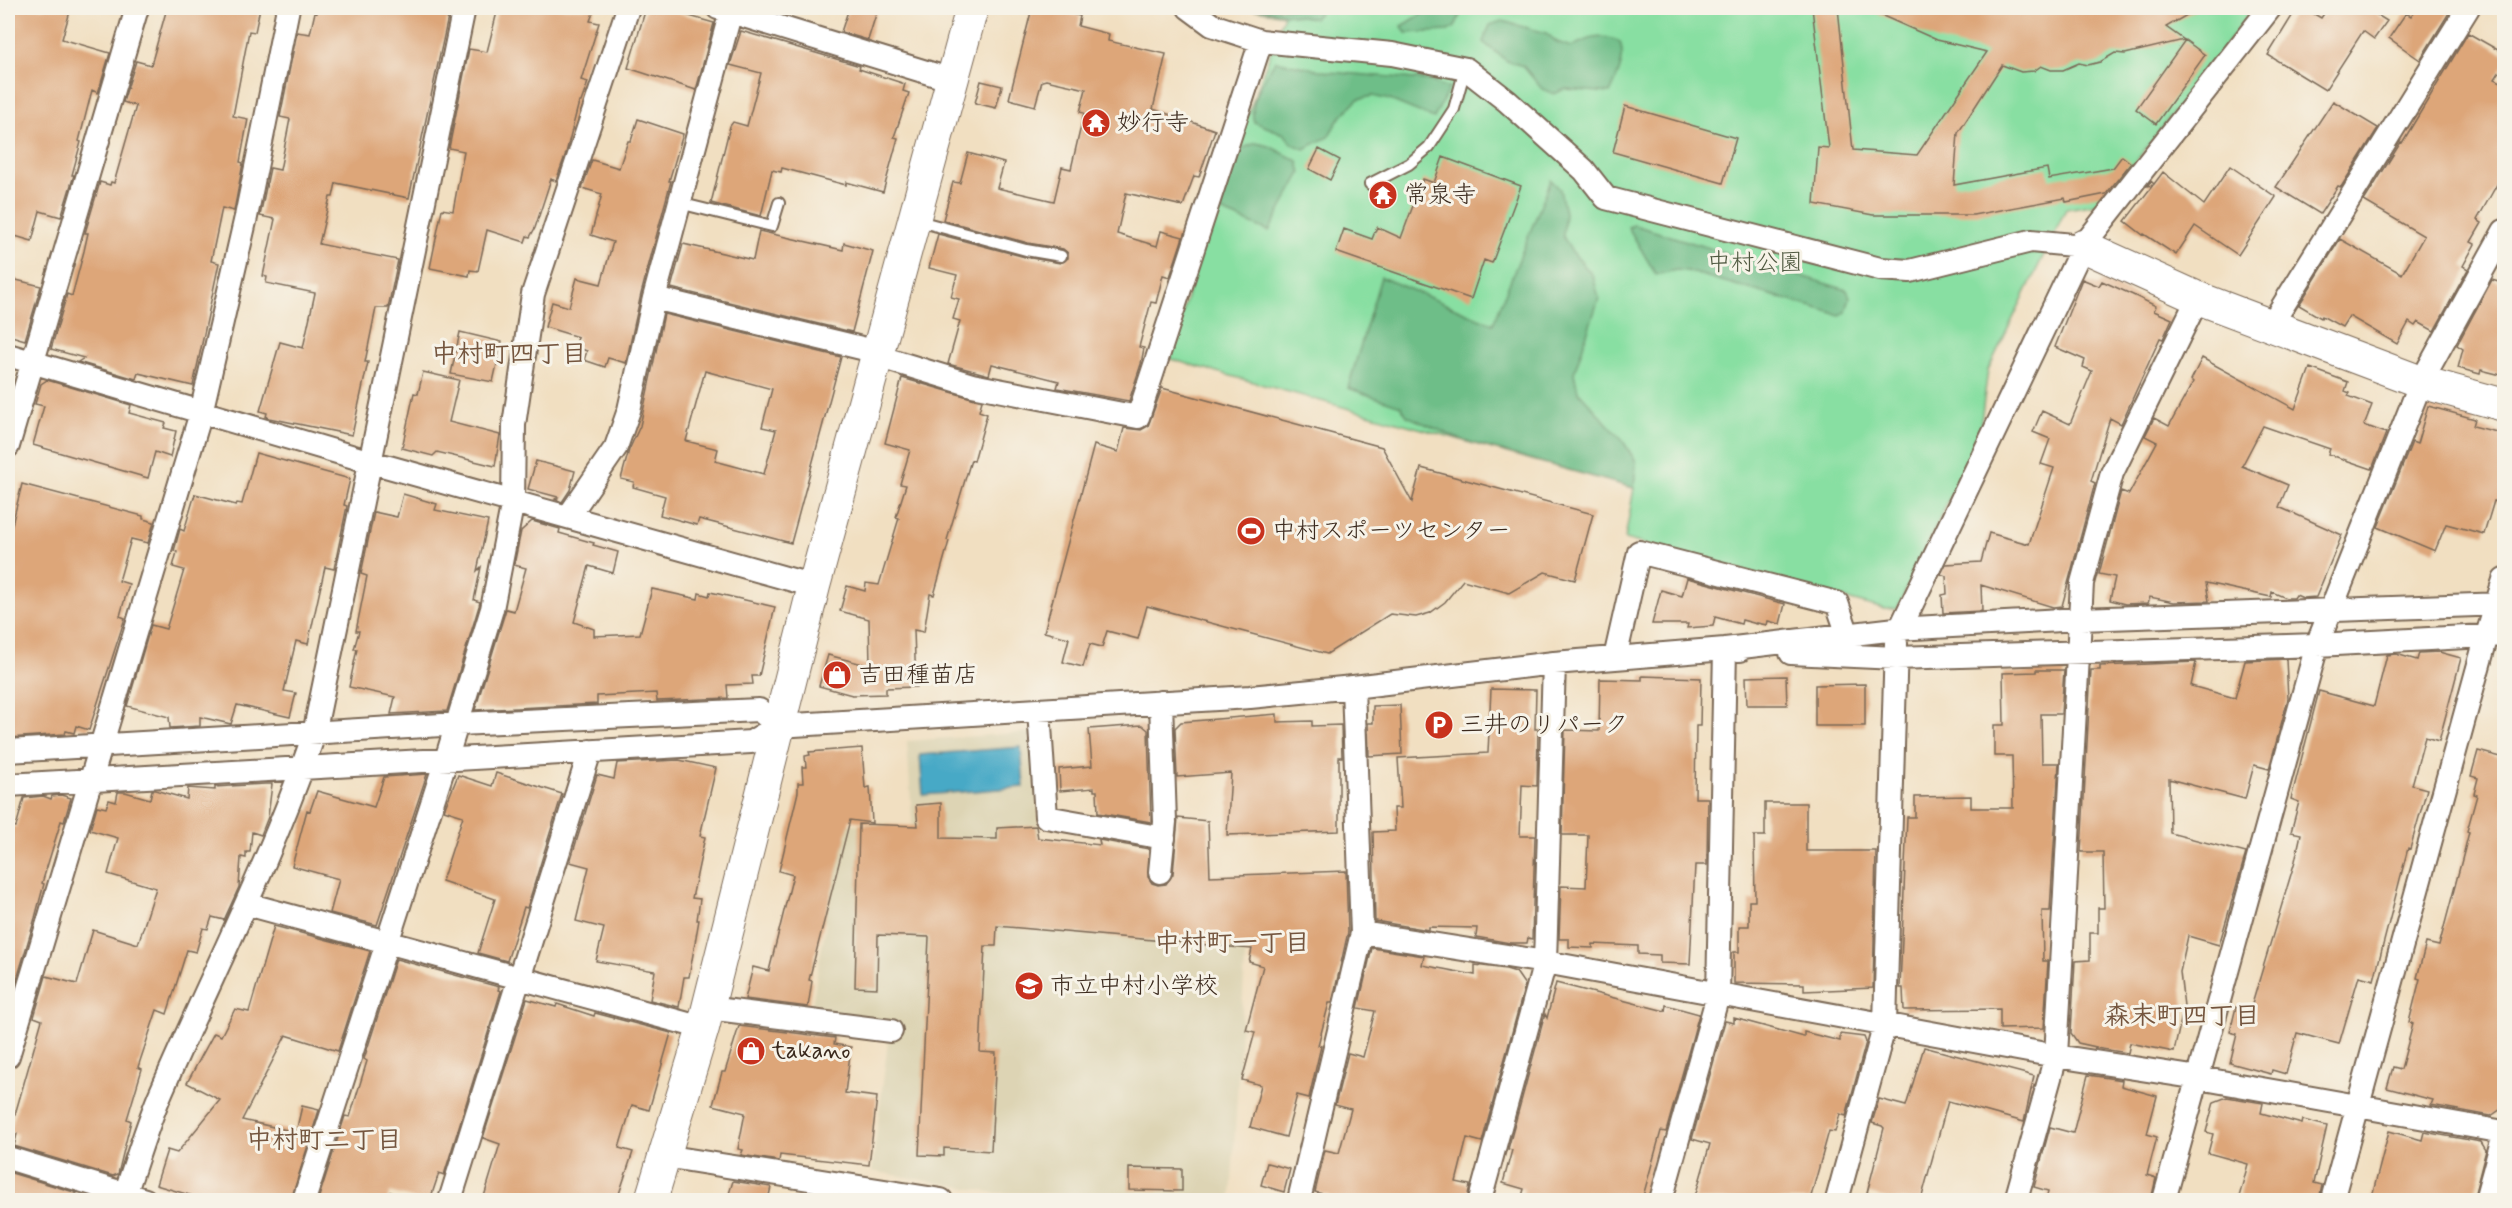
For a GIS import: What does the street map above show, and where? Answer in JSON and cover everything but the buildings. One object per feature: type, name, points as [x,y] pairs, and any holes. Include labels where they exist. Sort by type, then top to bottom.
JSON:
[{"type":"street","points":[[8,446],[137,8]]},
{"type":"street","points":[[8,1056],[201,413],[246,217],[288,8]]},
{"type":"street","points":[[8,1158],[131,1198],[158,1100],[247,904],[302,768],[314,734],[464,8]]},
{"type":"street","points":[[304,1200],[458,724],[492,609],[513,501],[514,425],[533,294],[628,8]]},
{"type":"street","points":[[651,1200],[706,1018],[814,586],[972,8]]},
{"type":"street","points":[[1189,8],[1212,25],[1262,41],[1392,54],[1466,69],[1507,101],[1584,170],[1606,198],[1880,269],[1910,271],[2031,241],[2083,246],[2198,298],[2421,382],[2505,405]]},
{"type":"street","points":[[1837,1200],[1885,1024],[1898,629],[2083,246],[2270,8]]},
{"type":"street","points":[[2271,325],[2468,8]]},
{"type":"street","points":[[568,516],[616,447],[629,410],[725,9],[766,15],[952,80]]},
{"type":"street","points":[[654,298],[877,354],[972,384],[1138,417],[1262,41]]},
{"type":"street","points":[[2164,1200],[2317,645],[2421,382],[2505,231]]},
{"type":"street","points":[[2016,1200],[2056,1056],[2082,583],[2112,473],[2198,298]]},
{"type":"street","points":[[8,355],[371,462],[814,586]]},
{"type":"street","points":[[1615,658],[1639,552],[1837,603],[1848,635]]},
{"type":"street","points":[[2332,1200],[2496,635],[2505,580]]},
{"type":"street","points":[[8,785],[751,742],[778,726],[1161,702],[1353,687],[1554,663],[1725,649],[1898,629],[2080,619],[2501,604]]},
{"type":"street","points":[[1725,649],[1896,658],[2317,645],[2496,635]]},
{"type":"street","points":[[1661,1200],[1718,995],[1725,649]]},
{"type":"street","points":[[1480,1200],[1545,962],[1554,663]]},
{"type":"street","points":[[1299,1200],[1362,933],[1353,687]]},
{"type":"street","points":[[1160,872],[1164,838],[1161,702]]},
{"type":"street","points":[[8,751],[458,724],[759,710],[778,726]]},
{"type":"street","points":[[1039,710],[1046,817],[1164,838]]},
{"type":"street","points":[[450,1200],[590,751]]},
{"type":"street","points":[[247,904],[519,978],[706,1018],[891,1032]]},
{"type":"street","points":[[1362,933],[1545,962],[2056,1056],[2199,1078],[2505,1133],[2486,1200]]},
{"type":"street","points":[[664,1156],[844,1193],[941,1200]]},
{"type":"lane","points":[[1370,184],[1409,164],[1429,147],[1454,109],[1466,69]]},
{"type":"lane","points":[[679,203],[772,226],[779,203]]},
{"type":"lane","points":[[914,219],[1026,250],[1061,256]]},
{"type":"shaded area","name":"市立中村小学校","points":[[1032,732],[1042,869],[1249,891],[1231,1198],[995,1193],[872,1171],[890,1025],[810,1016],[826,922],[807,917],[829,825],[891,823],[891,851],[914,851],[907,741]]},
{"type":"green space","name":"中村公園","points":[[1247,8],[2254,8],[2104,203],[2066,209],[1988,370],[1979,436],[1897,609],[1884,609],[1625,539],[1634,488],[1170,359],[1202,242],[1284,15]]},
{"type":"green space","points":[[1247,8],[1318,8],[1319,13],[1314,18]]},
{"type":"green space","points":[[1432,8],[1463,8],[1455,27],[1448,31],[1406,33],[1402,26]]},
{"type":"green space","points":[[1502,21],[1546,33],[1557,42],[1571,47],[1601,37],[1620,42],[1622,62],[1610,93],[1566,89],[1554,94],[1542,89],[1523,66],[1507,61],[1483,42],[1490,25]]},
{"type":"green space","points":[[1275,61],[1329,72],[1427,80],[1449,88],[1434,118],[1390,100],[1373,96],[1358,99],[1338,120],[1328,137],[1304,149],[1293,144],[1284,134],[1254,122],[1255,99]]},
{"type":"green space","points":[[1256,143],[1269,146],[1298,161],[1301,173],[1269,231],[1216,209],[1238,150]]},
{"type":"green space","points":[[1551,180],[1560,189],[1565,213],[1563,236],[1570,249],[1593,276],[1599,298],[1574,373],[1578,391],[1623,441],[1636,462],[1634,488],[1464,441],[1407,416],[1401,406],[1348,388],[1381,277],[1493,324]]},
{"type":"green space","points":[[1634,225],[1847,290],[1850,297],[1846,312],[1840,315],[1687,271],[1676,270],[1656,275],[1628,227]]},
{"type":"water","points":[[1021,747],[1024,787],[923,795],[920,755]]},
{"type":"place","name":"妙行寺","points":[[1096,123]]},
{"type":"place","name":"常泉寺","points":[[1383,195]]},
{"type":"place","name":"中村スポーツセンター","points":[[1251,531]]},
{"type":"place","name":"吉田種苗店","points":[[837,675]]},
{"type":"place","name":"三井のリパーク","points":[[1439,725]]},
{"type":"place","name":"市立中村小学校","points":[[1029,986]]},
{"type":"place","name":"takano","points":[[751,1051]]},
{"type":"district","name":"中村町四丁目","points":[[509,355]]},
{"type":"district","name":"中村町一丁目","points":[[1232,944]]},
{"type":"district","name":"森末町四丁目","points":[[2182,1017]]},
{"type":"district","name":"中村町二丁目","points":[[324,1141]]}]
